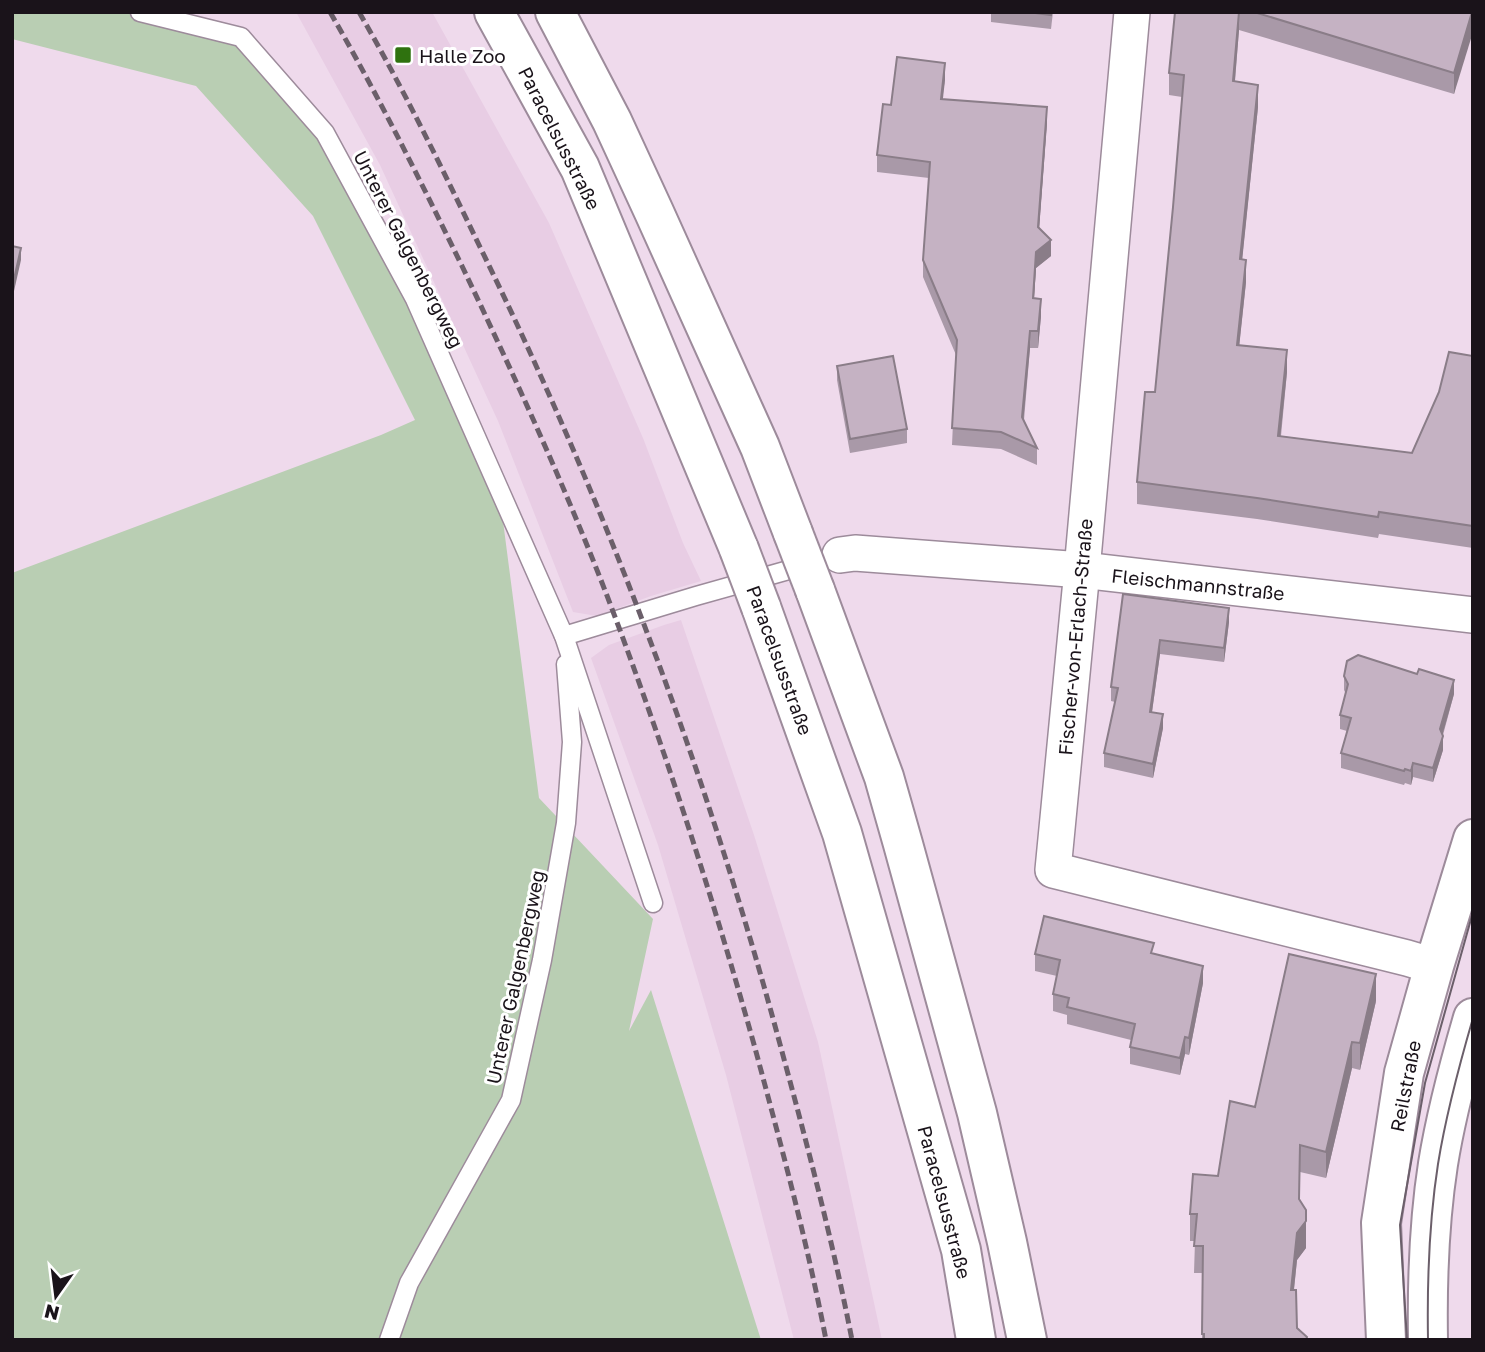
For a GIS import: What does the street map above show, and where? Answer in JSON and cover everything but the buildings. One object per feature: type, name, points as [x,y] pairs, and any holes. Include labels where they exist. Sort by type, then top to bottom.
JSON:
[{"type":"main road","name":"Paracelsusstraße","points":[[494,12],[580,168],[761,607],[842,833],[961,1250],[976,1340]]},
{"type":"main road","points":[[555,12],[639,178],[760,447],[884,777],[977,1113],[1027,1340]]},
{"type":"main road","name":"Reilstraße","points":[[1387,1340],[1381,1223],[1404,1073],[1473,839]]},
{"type":"main road","points":[[1428,1340],[1430,1229],[1438,1164],[1463,1090],[1473,1018]]},
{"type":"street","name":"Fischer-von-Erlach-Straße","points":[[1132,12],[1053,870],[1434,967]]},
{"type":"street","name":"Fleischmannstraße","points":[[840,555],[855,553],[1082,570],[1473,615]]},
{"type":"lane","name":"Unterer Galgenbergweg","points":[[140,12],[241,37],[325,133],[415,299],[564,636],[653,903]]},
{"type":"lane","points":[[564,636],[840,555]]},
{"type":"lane","name":"Unterer Galgenbergweg","points":[[389,1340],[409,1283],[511,1100],[542,960],[566,823],[572,742],[564,636]]},
{"type":"shaded area","points":[[296,12],[432,12],[549,223],[643,438],[683,543],[701,581],[597,616],[573,612],[498,421],[380,165]]},
{"type":"shaded area","points":[[681,620],[754,835],[818,1042],[882,1340],[794,1340],[726,1075],[658,845],[591,658],[609,645]]},
{"type":"green space","points":[[12,12],[135,12],[241,37],[324,133],[412,298],[500,498],[539,798],[653,919],[629,1031],[651,990],[761,1340],[12,1340],[12,573],[415,420],[313,216],[196,86],[12,39]]},
{"type":"tram line","points":[[1407,1340],[1400,1225],[1425,1083],[1473,912]]},
{"type":"tram line","points":[[1428,1340],[1429,1252],[1435,1186],[1449,1108],[1473,1018]]},
{"type":"railway","points":[[330,12],[382,106],[500,347],[573,510],[627,649],[667,762],[739,990],[793,1193],[826,1340]]},
{"type":"railway","points":[[359,12],[422,128],[526,344],[570,442],[650,640],[686,741],[752,945],[819,1193],[852,1340]]},
{"type":"place","name":"Halle Zoo","points":[[403,55]]}]
